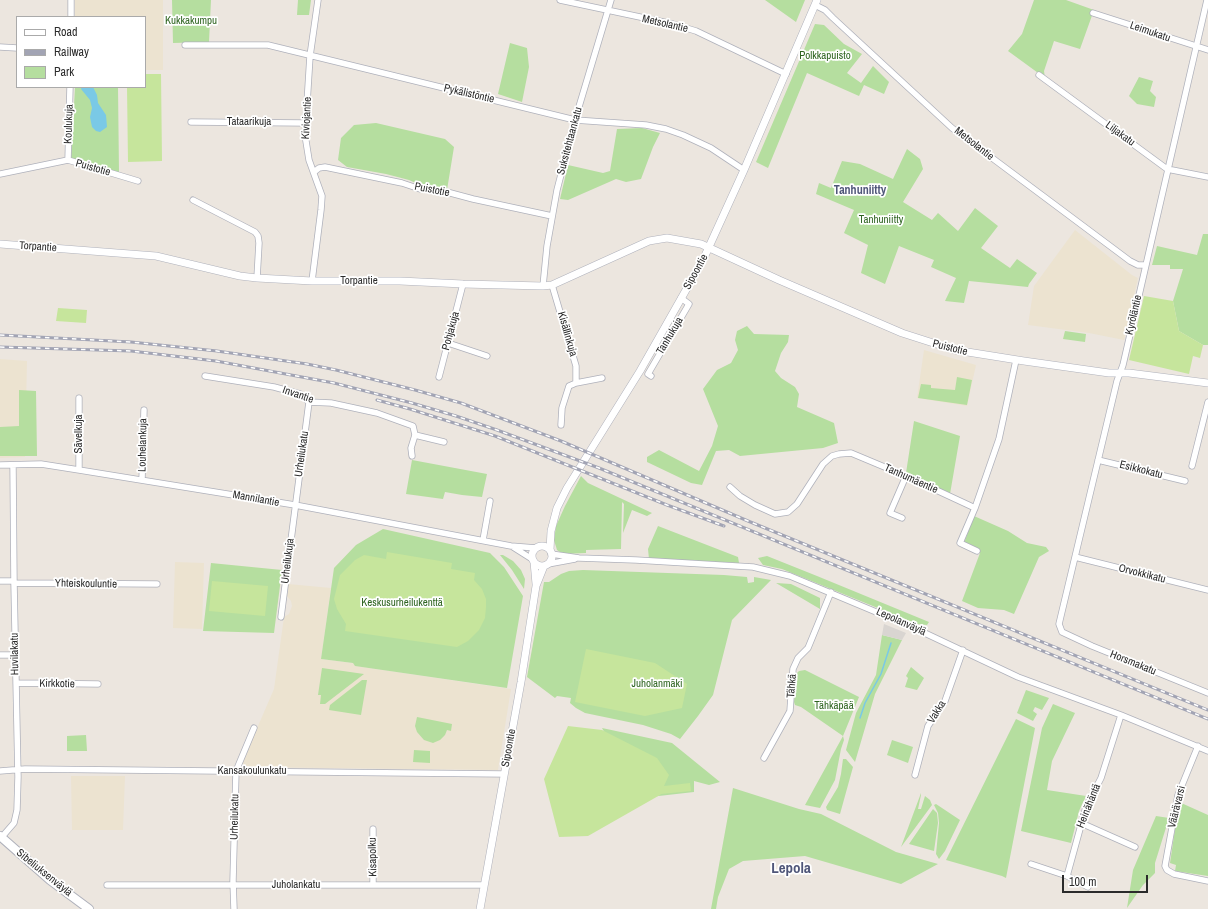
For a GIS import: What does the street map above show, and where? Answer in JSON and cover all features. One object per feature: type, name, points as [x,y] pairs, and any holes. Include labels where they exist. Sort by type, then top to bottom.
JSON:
[{"type":"main road","name":"Sibeliuksenväylä","points":[[1,837],[50,880],[89,909]]},
{"type":"street","points":[[71,0],[71,16]]},
{"type":"street","name":"Kiviojantie","points":[[312,280],[322,210],[322,196],[309,160],[306,149],[305,135],[310,56],[318,0]]},
{"type":"street","name":"Metsolantie","points":[[560,0],[673,24],[696,31],[786,74]]},
{"type":"street","name":"Suksitehtaankatu","points":[[543,286],[552,216],[575,120],[611,0]]},
{"type":"street","name":"Kyröläntie","points":[[1060,629],[1059,624],[1120,373],[1207,0]]},
{"type":"street","name":"Metsolantie","points":[[816,3],[952,128],[1130,261],[1145,265]]},
{"type":"street","name":"Sipoontie","points":[[551,552],[551,531],[557,508],[567,488],[640,371],[709,248],[816,3]]},
{"type":"street","name":"Leimukatu","points":[[1093,13],[1208,50]]},
{"type":"street","name":"Pykälistöntie","points":[[185,44],[268,45],[575,120],[646,125],[666,129],[711,148],[744,170]]},
{"type":"street","points":[[0,47],[16,48]]},
{"type":"street","name":"Liljakatu","points":[[1039,75],[1167,168],[1208,177]]},
{"type":"street","name":"Koulukuja","points":[[68,160],[70,88]]},
{"type":"street","name":"Tataarikuja","points":[[191,122],[306,123]]},
{"type":"street","name":"Puistotie","points":[[0,174],[68,160],[138,181]]},
{"type":"street","name":"Puistotie","points":[[314,172],[319,168],[324,167],[395,181],[420,189],[443,191],[552,216]]},
{"type":"street","points":[[193,200],[255,232],[258,236],[259,243],[257,278]]},
{"type":"street","name":"Torpantie","points":[[0,244],[156,256],[240,276],[257,278],[543,286],[552,285],[649,241],[668,238],[701,244],[709,248]]},
{"type":"street","name":"Puistotie","points":[[709,248],[902,333],[955,350],[1016,360],[1208,383]]},
{"type":"street","name":"Pohjakuja","points":[[439,377],[463,284]]},
{"type":"street","name":"Kisällinkuja","points":[[552,285],[576,366],[576,383]]},
{"type":"street","name":"Tanhukuja","points":[[651,376],[648,374],[689,304],[681,298]]},
{"type":"street","points":[[448,344],[487,356]]},
{"type":"street","points":[[976,551],[960,543],[975,508],[999,438],[1016,360]]},
{"type":"street","name":"Invantie","points":[[205,376],[274,387],[300,394],[309,402],[331,403],[377,413],[413,426],[415,435]]},
{"type":"street","points":[[561,425],[562,408],[569,386],[576,383],[602,378]]},
{"type":"street","name":"Sävelkuja","points":[[79,398],[79,470]]},
{"type":"street","name":"Urheilukatu","points":[[295,505],[309,402]]},
{"type":"street","points":[[1192,466],[1208,402]]},
{"type":"street","name":"Louhelankuja","points":[[142,480],[144,410]]},
{"type":"street","points":[[412,456],[411,448],[415,435],[444,442]]},
{"type":"street","name":"Tanhumäentie","points":[[730,488],[755,505],[775,514],[788,512],[797,504],[823,464],[832,456],[851,453],[906,476],[975,508]]},
{"type":"street","name":"Esikkokatu","points":[[1098,460],[1185,481]]},
{"type":"street","name":"Huvilakatu","points":[[1,837],[14,823],[17,810],[18,770],[13,464]]},
{"type":"street","name":"Mannilantie","points":[[0,465],[40,464],[79,470],[295,505],[511,546],[538,548]]},
{"type":"street","points":[[902,518],[890,513],[906,476]]},
{"type":"street","points":[[483,540],[490,501]]},
{"type":"street","name":"Urheilukuja","points":[[281,617],[295,505]]},
{"type":"street","name":"Sipoontie","points":[[538,548],[551,531]]},
{"type":"street","name":"Mannilantie","points":[[511,546],[533,561]]},
{"type":"street","points":[[543,546],[551,552],[552,558],[546,565],[537,565],[533,561],[532,555],[538,548],[543,546]]},
{"type":"street","name":"Lepolanväylä","points":[[551,552],[579,558],[753,567],[790,576],[832,592],[963,650],[1018,677],[1121,715],[1208,751]]},
{"type":"street","name":"Lepolanväylä","points":[[546,565],[579,558]]},
{"type":"street","name":"Orvokkikatu","points":[[1076,558],[1208,590]]},
{"type":"street","name":"Sipoontie","points":[[533,561],[536,586]]},
{"type":"street","name":"Sipoontie","points":[[480,909],[536,586],[546,565]]},
{"type":"street","name":"Yhteiskouluntie","points":[[0,581],[157,584]]},
{"type":"street","name":"Tähkä","points":[[764,758],[790,711],[793,669],[797,660],[808,648],[832,592]]},
{"type":"street","name":"Horsmakatu","points":[[1060,629],[1062,632],[1092,646],[1208,693]]},
{"type":"street","name":"Vakka","points":[[915,775],[928,726],[945,701],[963,650]]},
{"type":"street","points":[[0,655],[16,655]]},
{"type":"street","name":"Kirkkotie","points":[[16,683],[98,684]]},
{"type":"street","name":"Heinähäntä","points":[[1067,876],[1086,807],[1100,778],[1121,715]]},
{"type":"street","name":"Urheilukatu","points":[[234,909],[236,771],[254,728]]},
{"type":"street","name":"Väärävarsi","points":[[1198,746],[1178,795],[1164,862],[1166,870],[1174,874],[1208,881]]},
{"type":"street","name":"Kansakoulunkatu","points":[[0,771],[236,771],[504,774]]},
{"type":"street","points":[[1081,823],[1135,847]]},
{"type":"street","name":"Kisapolku","points":[[373,829],[373,885]]},
{"type":"street","points":[[1031,864],[1067,876],[1088,887]]},
{"type":"street","name":"Juholankatu","points":[[107,885],[484,885]]},
{"type":"shaded area","points":[[75,0],[163,0],[163,70],[146,70],[146,16],[75,16]]},
{"type":"shaded area","points":[[1075,230],[1132,275],[1138,278],[1124,340],[1089,333],[1028,325],[1034,286]]},
{"type":"shaded area","points":[[924,350],[976,365],[967,406],[917,398]]},
{"type":"shaded area","points":[[0,359],[27,361],[25,457],[0,458]]},
{"type":"shaded area","points":[[175,562],[204,563],[202,629],[173,628]]},
{"type":"shaded area","points":[[288,584],[331,588],[321,659],[353,663],[356,666],[511,689],[498,770],[245,767],[242,763],[274,689],[284,617],[289,614],[292,606],[291,601],[287,596]]},
{"type":"shaded area","points":[[884,624],[906,633],[902,640],[882,635]]},
{"type":"shaded area","points":[[71,776],[125,776],[123,830],[72,830]]},
{"type":"green space","name":"Kukkakumpu","points":[[172,0],[211,0],[209,42],[173,43]]},
{"type":"green space","points":[[298,0],[311,0],[309,15],[297,15]]},
{"type":"green space","points":[[765,0],[805,0],[796,22]]},
{"type":"green space","points":[[1034,0],[1066,0],[1094,10],[1080,49],[1054,41],[1044,71],[1045,78],[1008,51],[1022,34]]},
{"type":"green space","name":"Polkkapuisto","points":[[815,24],[824,25],[844,44],[862,54],[847,73],[861,83],[873,66],[889,82],[884,94],[864,85],[859,96],[807,73],[768,168],[756,162]]},
{"type":"green space","points":[[510,43],[527,48],[529,67],[522,102],[498,94]]},
{"type":"green space","points":[[146,74],[161,74],[162,161],[128,162],[127,88],[146,88]]},
{"type":"green space","points":[[1139,77],[1153,81],[1150,91],[1156,97],[1154,107],[1137,104],[1129,96]]},
{"type":"green space","points":[[75,88],[118,88],[119,173],[71,159]]},
{"type":"green space","points":[[376,123],[445,139],[454,147],[447,190],[420,185],[409,180],[386,174],[347,167],[338,160],[341,138],[354,125]]},
{"type":"green space","points":[[642,128],[660,133],[641,179],[626,182],[616,179],[568,200],[560,199],[568,165],[603,173],[610,171],[617,129]]},
{"type":"green space","name":"Tanhuniitty","points":[[907,149],[920,159],[923,169],[903,202],[932,220],[938,213],[958,231],[975,208],[998,226],[981,248],[1010,268],[1017,259],[1037,273],[1028,287],[969,281],[964,303],[945,301],[956,278],[931,267],[934,260],[899,246],[885,284],[861,273],[868,245],[844,233],[854,210],[816,194],[819,183],[831,188],[842,161],[860,164],[893,179]]},
{"type":"green space","points":[[1203,234],[1208,234],[1208,345],[1203,345],[1179,331],[1173,301],[1183,269],[1170,269],[1170,265],[1152,265],[1157,246],[1197,255]]},
{"type":"green space","points":[[1144,296],[1173,301],[1179,331],[1203,345],[1200,358],[1193,356],[1189,374],[1129,360]]},
{"type":"green space","points":[[58,308],[87,310],[86,323],[56,321]]},
{"type":"green space","points":[[747,326],[754,334],[789,335],[788,342],[781,353],[775,371],[781,378],[795,387],[799,394],[797,407],[834,423],[838,443],[823,448],[740,456],[729,450],[716,451],[702,485],[691,483],[647,462],[647,457],[659,450],[699,471],[712,446],[718,426],[703,389],[717,370],[731,363],[738,350],[735,340],[737,331]]},
{"type":"green space","points":[[1065,331],[1086,334],[1085,342],[1063,339]]},
{"type":"green space","points":[[957,377],[972,380],[967,405],[918,398],[921,384],[931,385],[931,388],[955,390]]},
{"type":"green space","points":[[19,390],[36,391],[37,456],[0,456],[0,427],[19,426]]},
{"type":"green space","points":[[914,421],[960,436],[950,494],[906,473]]},
{"type":"green space","points":[[412,460],[487,474],[482,497],[445,492],[443,499],[406,494]]},
{"type":"green space","points":[[581,476],[588,483],[652,513],[647,516],[632,510],[623,533],[624,504],[622,502],[621,549],[586,550],[586,553],[563,554],[557,550],[554,540],[556,526]]},
{"type":"green space","points":[[974,516],[1008,531],[1027,543],[1046,547],[1049,551],[1039,557],[1014,614],[1004,610],[978,608],[962,601],[980,553],[964,543]]},
{"type":"green space","points":[[658,526],[738,557],[739,563],[649,559],[648,549]]},
{"type":"green space","name":"Keskusurheilukenttä","points":[[383,529],[490,553],[504,567],[523,596],[507,688],[355,666],[353,663],[321,659],[334,568],[356,545]]},
{"type":"green space","points":[[387,552],[452,563],[451,569],[475,573],[474,580],[482,589],[486,599],[485,618],[479,630],[468,641],[457,647],[345,631],[346,624],[337,609],[334,599],[340,575],[355,560],[364,555],[386,559]]},
{"type":"green space","points":[[500,555],[503,555],[513,561],[521,570],[525,579],[524,589],[512,570]]},
{"type":"green space","points":[[767,556],[929,622],[927,625],[917,624],[782,569],[763,565],[758,558]]},
{"type":"green space","points":[[211,563],[282,570],[274,633],[203,631]]},
{"type":"green space","name":"Juholanmäki","points":[[583,570],[724,575],[747,577],[748,583],[754,582],[754,577],[771,580],[732,620],[713,695],[680,739],[671,734],[643,725],[585,713],[570,703],[571,698],[557,696],[555,698],[527,677],[544,582],[549,582],[561,574],[569,571]]},
{"type":"green space","points":[[212,581],[268,586],[265,616],[209,611]]},
{"type":"green space","points":[[776,583],[791,584],[820,598],[820,609]]},
{"type":"green space","points":[[882,635],[902,640],[875,694],[855,762],[846,750],[856,713],[876,675]]},
{"type":"green space","name":"Juholanmäki","points":[[586,649],[655,663],[687,684],[682,708],[645,716],[575,702]]},
{"type":"green space","points":[[911,667],[924,678],[917,690],[905,687],[908,678],[906,676]]},
{"type":"green space","points":[[322,668],[364,674],[325,704],[320,704],[321,695],[318,695]]},
{"type":"green space","name":"Tähkäpää","points":[[805,670],[859,697],[843,736],[801,707],[795,705],[797,673]]},
{"type":"green space","points":[[362,680],[367,680],[361,715],[329,710],[330,705]]},
{"type":"green space","points":[[1026,690],[1049,698],[1042,710],[1035,707],[1033,711],[1037,714],[1033,721],[1017,713]]},
{"type":"green space","points":[[1053,704],[1075,713],[1052,761],[1047,790],[1086,796],[1079,811],[1071,843],[1021,831],[1042,728]]},
{"type":"green space","points":[[417,717],[452,724],[451,731],[447,730],[445,735],[440,740],[433,743],[424,740],[417,732],[415,726]]},
{"type":"green space","points":[[1016,719],[1035,728],[1006,878],[946,860]]},
{"type":"green space","points":[[568,726],[602,730],[657,758],[669,775],[664,786],[690,783],[691,791],[661,794],[588,836],[559,837],[544,779]]},
{"type":"green space","points":[[602,728],[672,743],[720,782],[709,785],[694,781],[694,792],[641,798]]},
{"type":"green space","points":[[86,735],[87,751],[67,751],[67,736]]},
{"type":"green space","points":[[843,736],[844,740],[835,780],[820,808],[805,805]]},
{"type":"green space","points":[[892,740],[913,747],[908,763],[887,755]]},
{"type":"green space","points":[[414,750],[430,751],[430,763],[413,762]]},
{"type":"green space","points":[[843,759],[846,759],[853,767],[840,814],[827,810],[826,807],[838,787]]},
{"type":"green space","points":[[733,788],[799,809],[821,814],[896,852],[938,864],[901,884],[805,856],[743,861],[729,869],[718,897],[716,909],[711,909]]},
{"type":"green space","points":[[921,793],[918,809],[921,809],[925,796],[930,800],[932,805],[901,847]]},
{"type":"green space","points":[[1179,802],[1208,815],[1208,876],[1175,871],[1176,865],[1170,863]]},
{"type":"green space","points":[[936,804],[960,820],[945,851],[939,859],[936,854],[939,823],[938,813],[934,805]]},
{"type":"green space","points":[[933,809],[937,813],[938,823],[934,851],[909,844]]},
{"type":"green space","points":[[1156,816],[1169,818],[1155,863],[1155,873],[1143,885],[1127,908],[1133,870]]},
{"type":"water","points":[[94,88],[97,95],[98,103],[106,115],[107,127],[100,132],[96,131],[92,127],[90,117],[92,108],[90,100],[81,89]]},
{"type":"waterway","points":[[860,718],[865,703],[881,674],[891,643]]},
{"type":"railway","points":[[0,335],[131,342],[217,351],[307,364],[415,390],[461,403],[561,441],[748,521],[1208,710]]},
{"type":"railway","points":[[0,347],[131,351],[216,361],[334,383],[456,416],[599,468],[1208,719]]},
{"type":"railway","points":[[377,400],[495,436],[667,505],[724,526]]},
{"type":"district","name":"Tanhuniitty","points":[[860,191]]},
{"type":"district","name":"Lepola","points":[[791,869]]}]
